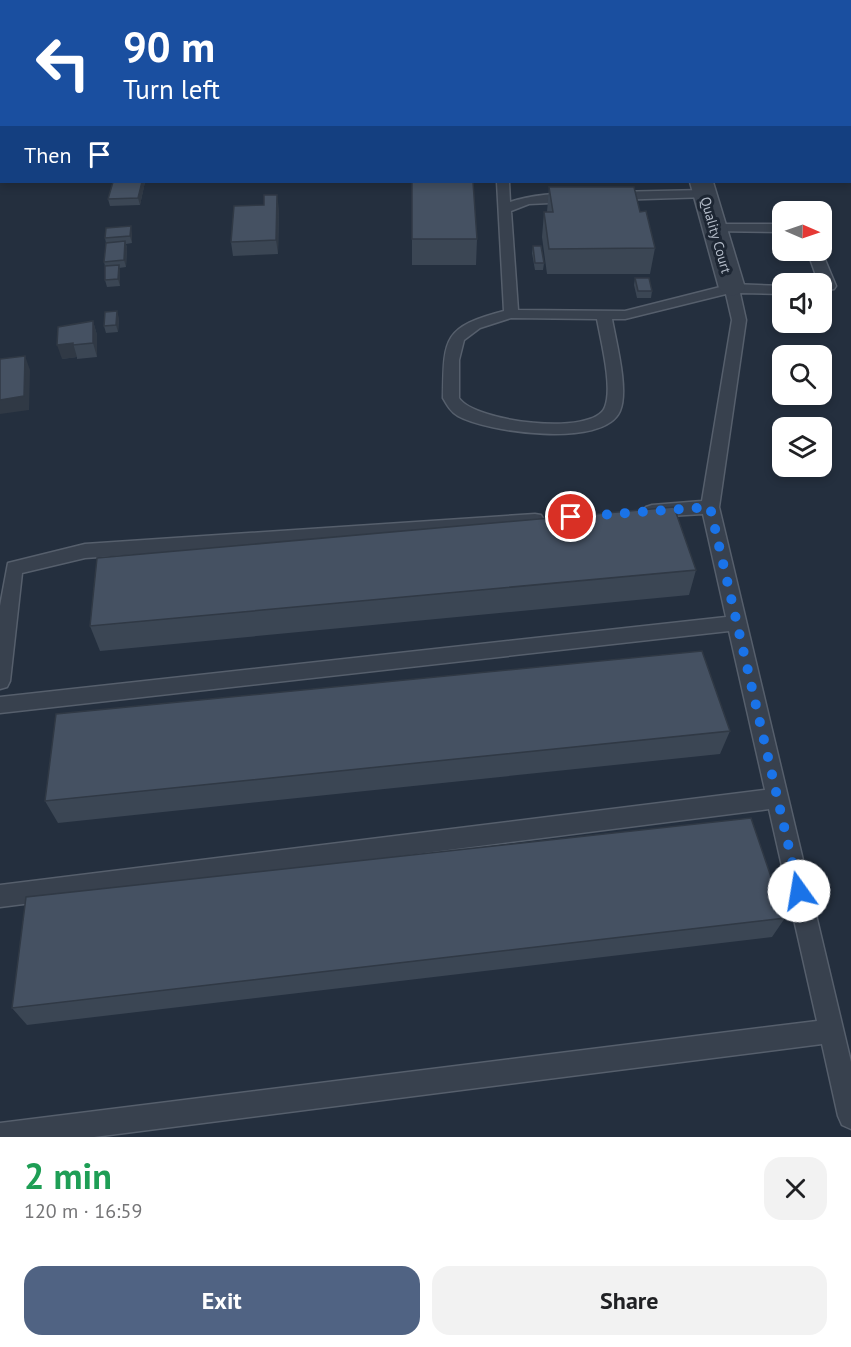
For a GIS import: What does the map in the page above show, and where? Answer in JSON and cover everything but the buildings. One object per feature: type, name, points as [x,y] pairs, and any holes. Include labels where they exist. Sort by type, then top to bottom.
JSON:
[{"type":"street","name":"Quality Court","points":[[703,188],[732,288]]},
{"type":"lane","points":[[503,183],[512,314]]},
{"type":"lane","points":[[636,183],[639,195]]},
{"type":"lane","points":[[504,209],[527,200],[639,195],[703,188]]},
{"type":"lane","points":[[714,228],[772,228]]},
{"type":"lane","points":[[604,315],[614,395],[613,410],[608,418],[592,424],[563,429],[478,418],[463,412],[451,398],[452,349],[458,336],[475,322],[512,314],[638,313],[732,288],[772,290]]},
{"type":"lane","points":[[732,288],[739,320],[710,507],[851,1116]]},
{"type":"lane","points":[[639,512],[710,507]]},
{"type":"lane","points":[[0,681],[14,568],[85,551],[557,518]]},
{"type":"lane","points":[[0,705],[737,623]]},
{"type":"lane","points":[[0,896],[777,798]]},
{"type":"lane","points":[[0,1136],[831,1031]]},
{"type":"route","points":[[571,517],[710,507],[799,891]]}]
